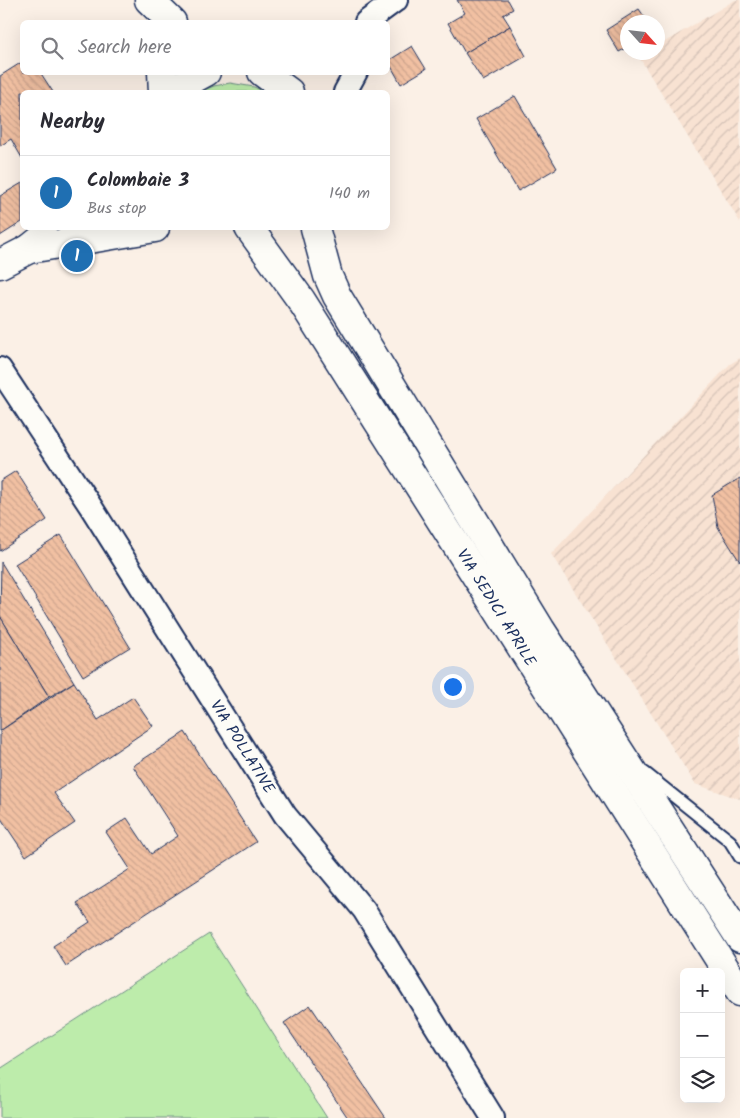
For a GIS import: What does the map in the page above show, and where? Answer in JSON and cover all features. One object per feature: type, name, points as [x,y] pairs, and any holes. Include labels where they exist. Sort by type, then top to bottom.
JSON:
[{"type":"main road","points":[[142,0],[148,20]]},
{"type":"main road","points":[[149,0],[170,20]]},
{"type":"main road","points":[[162,75],[162,90]]},
{"type":"main road","points":[[179,90],[184,84],[200,75]]},
{"type":"main road","points":[[266,75],[286,90]]},
{"type":"main road","points":[[0,264],[29,249],[55,230]]},
{"type":"main road","points":[[29,249],[143,230]]},
{"type":"main road","name":"VIA SEDICI APRILE","points":[[249,230],[301,300],[740,992]]},
{"type":"main road","name":"VIA SEDICI APRILE","points":[[316,230],[328,276],[337,296],[541,630],[740,938]]},
{"type":"street","points":[[369,20],[397,0]]},
{"type":"street","points":[[386,20],[397,0]]},
{"type":"street","points":[[346,90],[354,75]]},
{"type":"street","name":"VIA POLLATIVE","points":[[0,369],[90,507],[284,815],[364,910],[493,1118]]},
{"type":"lane","points":[[622,754],[730,841],[740,857]]},
{"type":"shaded area","points":[[735,0],[740,0],[740,222],[641,60],[665,60],[665,42]]},
{"type":"shaded area","points":[[740,358],[740,799],[695,784],[551,554],[730,364]]},
{"type":"green space","points":[[230,83],[261,90],[204,90]]},
{"type":"green space","points":[[209,934],[327,1118],[0,1118],[0,1069]]},
{"type":"building","points":[[457,0],[508,0],[513,9],[503,15],[510,26],[465,53],[448,23],[465,13]]},
{"type":"building","points":[[639,9],[643,15],[630,15]]},
{"type":"building","points":[[620,21],[620,51],[619,52],[606,30]]},
{"type":"building","points":[[510,26],[526,56],[483,81],[465,53]]},
{"type":"building","points":[[412,46],[426,69],[401,84],[390,65],[390,60]]},
{"type":"building","points":[[20,63],[20,75],[42,75],[52,90],[20,90],[20,155],[11,139],[0,146],[0,76]]},
{"type":"building","points":[[515,96],[557,168],[518,191],[476,119]]},
{"type":"building","points":[[20,184],[20,223],[0,236],[0,196]]},
{"type":"building","points":[[16,471],[47,520],[0,551],[0,481]]},
{"type":"building","points":[[740,478],[740,562],[718,527],[712,495]]},
{"type":"building","points":[[61,535],[130,647],[83,676],[15,564]]},
{"type":"building","points":[[1,562],[74,682],[49,697],[0,616]]},
{"type":"building","points":[[0,616],[49,697],[0,731]]},
{"type":"building","points":[[74,682],[98,720],[133,697],[153,726],[54,793],[75,823],[26,856],[0,817],[0,731]]},
{"type":"building","points":[[185,732],[256,842],[66,966],[53,946],[90,922],[77,903],[130,869],[106,832],[127,818],[151,854],[178,836],[133,766]]},
{"type":"building","points":[[310,1005],[386,1118],[348,1118],[284,1023]]},
{"type":"place","name":"Colombaie 3","points":[[77,256]]}]
